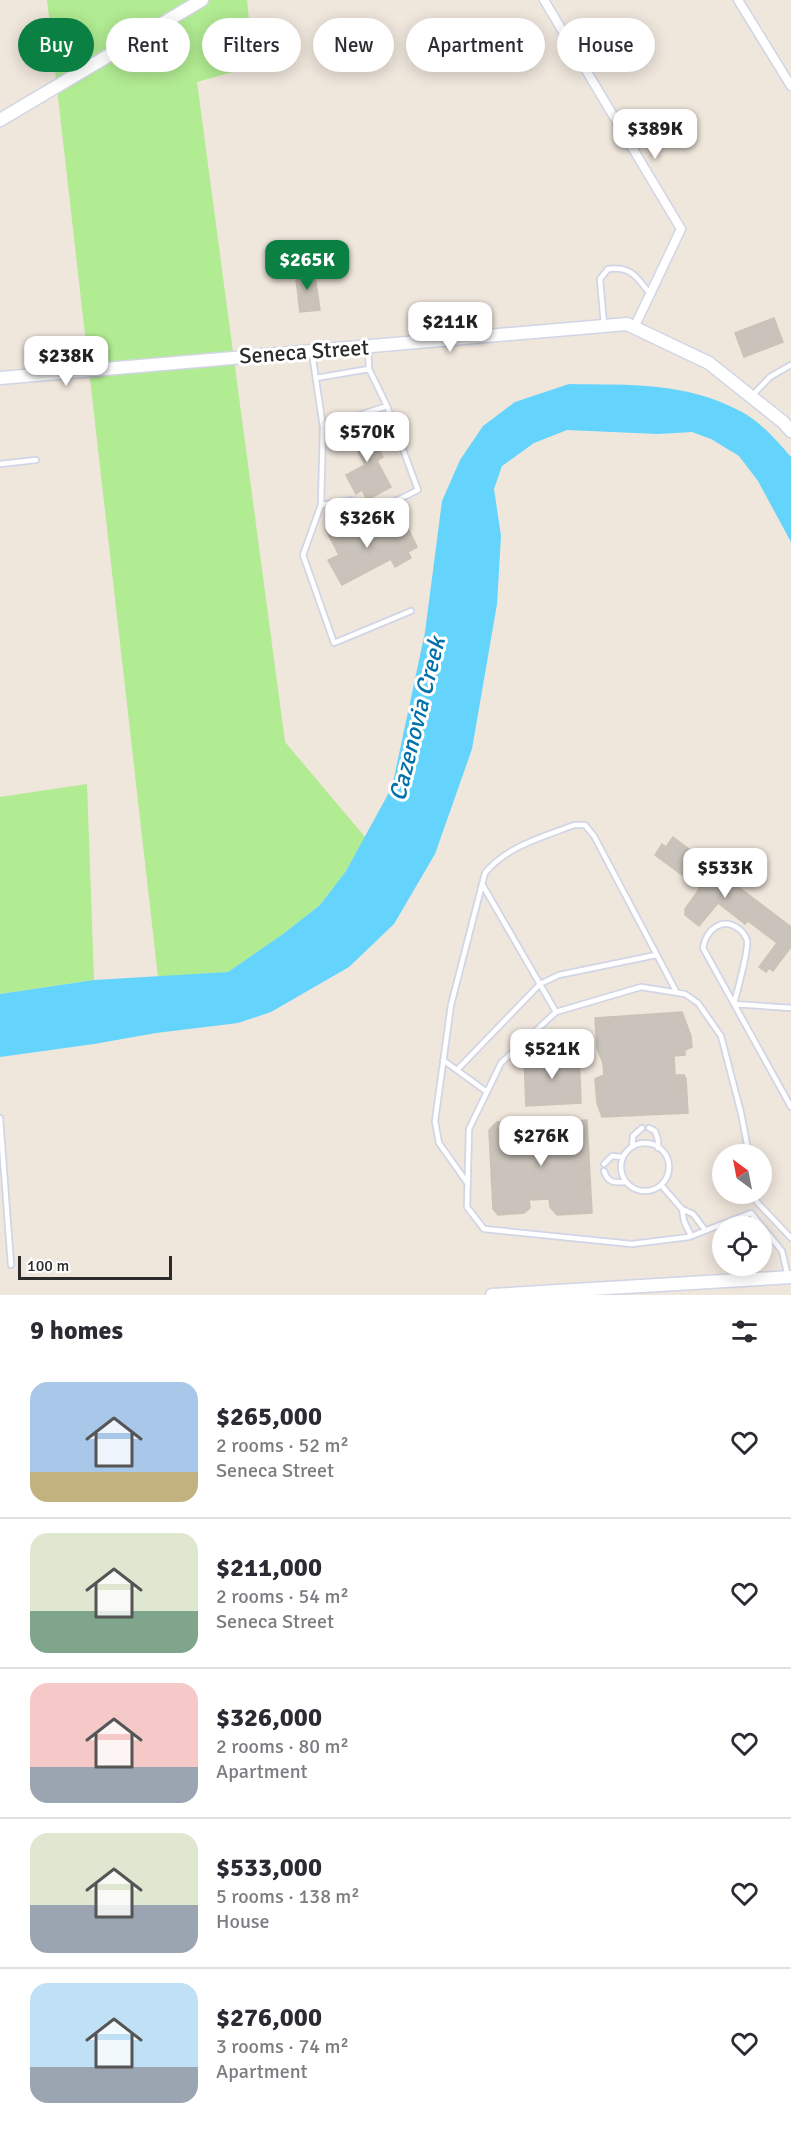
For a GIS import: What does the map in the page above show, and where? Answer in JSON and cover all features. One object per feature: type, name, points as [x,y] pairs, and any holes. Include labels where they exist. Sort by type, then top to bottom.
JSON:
[{"type":"street","points":[[6,117],[202,0]]},
{"type":"street","points":[[544,0],[681,229],[634,328]]},
{"type":"street","points":[[738,0],[790,84]]},
{"type":"street","name":"Seneca Street","points":[[0,378],[627,324],[709,363],[791,431]]},
{"type":"street","points":[[492,1295],[621,1291],[789,1277]]},
{"type":"lane","points":[[604,325],[600,279],[608,269],[618,267],[629,271],[650,294]]},
{"type":"lane","points":[[321,506],[352,500],[375,511],[418,490],[387,406],[369,369],[368,347]]},
{"type":"lane","points":[[312,350],[322,427],[321,506],[303,555],[334,643],[411,611]]},
{"type":"lane","points":[[751,397],[770,377],[791,365]]},
{"type":"lane","points":[[316,378],[369,369]]},
{"type":"lane","points":[[322,427],[387,406]]},
{"type":"lane","points":[[0,464],[36,460]]},
{"type":"lane","points":[[468,1184],[439,1143],[435,1121],[451,1005],[485,873],[496,860],[510,850],[574,825],[585,825],[594,836],[677,993]]},
{"type":"lane","points":[[482,884],[556,1012]]},
{"type":"lane","points":[[734,1004],[748,946],[743,933],[734,925],[724,923],[716,925],[709,932],[703,948],[791,1107]]},
{"type":"lane","points":[[457,1070],[540,984],[559,975],[656,954]]},
{"type":"lane","points":[[747,1144],[721,1036],[698,1003],[685,994],[641,987],[556,1012],[501,1063],[469,1129],[467,1207],[484,1229],[632,1244],[691,1236],[751,1213],[756,1204]]},
{"type":"lane","points":[[734,1004],[791,1008]]},
{"type":"lane","points":[[443,1060],[487,1092]]},
{"type":"lane","points":[[0,1118],[11,1265]]},
{"type":"lane","points":[[632,1147],[647,1143],[658,1148],[666,1156],[669,1164],[666,1179],[661,1185],[646,1192],[638,1191],[625,1182],[620,1167],[623,1158],[632,1147],[633,1136],[642,1128]]},
{"type":"lane","points":[[649,1128],[655,1131],[658,1148]]},
{"type":"lane","points":[[604,1164],[612,1156],[623,1158]]},
{"type":"lane","points":[[604,1172],[606,1179],[614,1183],[625,1182]]},
{"type":"lane","points":[[661,1185],[682,1209],[693,1214],[705,1230]]},
{"type":"lane","points":[[759,1204],[791,1238]]},
{"type":"lane","points":[[682,1209],[684,1221],[691,1236]]},
{"type":"lane","points":[[751,1213],[782,1251],[789,1277]]},
{"type":"green space","points":[[47,0],[247,0],[249,18],[202,18],[202,72],[233,72],[197,82],[285,742],[365,837],[346,871],[320,905],[228,972],[158,977],[55,72],[94,72],[94,18],[49,18]]},
{"type":"green space","points":[[87,784],[94,980],[0,994],[0,797]]},
{"type":"water","name":"Cazenovia Creek","points":[[569,384],[635,385],[678,390],[720,402],[754,420],[791,457],[791,542],[758,481],[739,456],[711,439],[692,432],[658,434],[567,430],[534,443],[502,466],[494,489],[501,536],[497,604],[472,749],[435,854],[394,924],[349,967],[271,1012],[238,1023],[0,1057],[0,994],[94,980],[228,972],[320,905],[346,871],[392,787],[425,632],[442,501],[460,460],[483,426],[515,402]]},
{"type":"building","points":[[314,269],[320,310],[300,312],[295,271]]},
{"type":"building","points":[[774,318],[783,342],[744,357],[735,333]]},
{"type":"building","points":[[368,420],[373,428],[369,430],[383,457],[377,461],[391,487],[367,500],[362,490],[356,494],[346,475],[365,465],[347,431]]},
{"type":"building","points":[[354,516],[367,542],[405,522],[417,547],[408,552],[411,558],[395,567],[391,559],[342,585],[328,560],[339,555],[326,530]]},
{"type":"building","points":[[673,837],[791,927],[791,947],[773,971],[769,968],[766,972],[759,967],[777,943],[748,921],[745,924],[718,903],[699,926],[685,915],[685,909],[700,888],[655,855],[662,844],[666,847]]},
{"type":"building","points":[[682,1012],[691,1036],[692,1047],[685,1050],[685,1055],[674,1056],[675,1075],[684,1075],[686,1079],[688,1113],[602,1117],[597,1103],[595,1079],[604,1075],[603,1063],[597,1048],[595,1018]]},
{"type":"building","points":[[579,1053],[581,1103],[526,1106],[524,1056]]},
{"type":"building","points":[[587,1120],[592,1213],[557,1215],[550,1207],[549,1199],[529,1200],[530,1208],[524,1213],[498,1215],[493,1209],[489,1130],[497,1122],[524,1121],[531,1129],[551,1128],[550,1122]]}]
